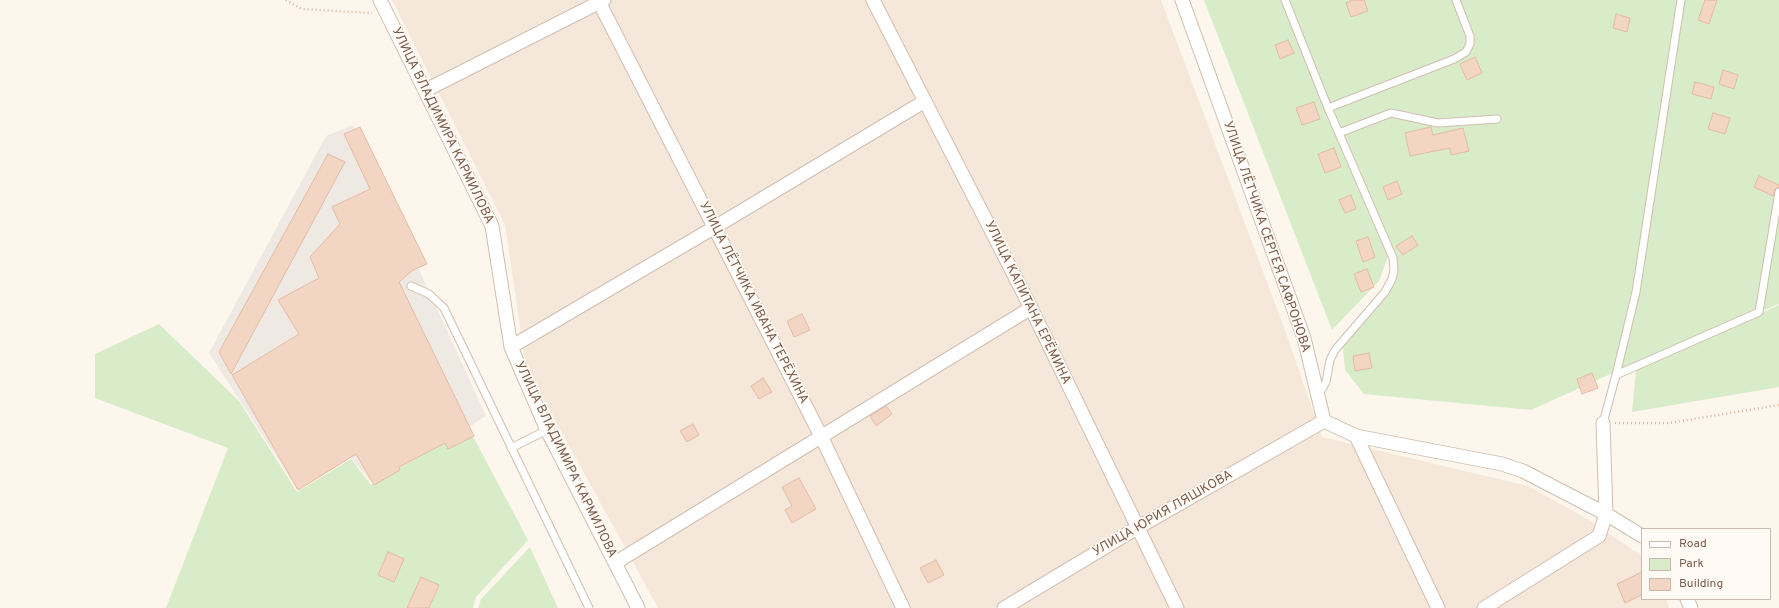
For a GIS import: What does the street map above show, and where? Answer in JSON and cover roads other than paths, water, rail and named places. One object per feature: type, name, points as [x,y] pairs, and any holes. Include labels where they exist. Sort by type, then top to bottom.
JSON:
[{"type":"street","name":"УЛИЦА ВЛАДИМИРА КАРМИЛОВА","points":[[380,0],[426,90],[492,226],[510,348],[547,430],[638,608]]},
{"type":"street","name":"УЛИЦА КАПИТАНА ЕРЁМИНА","points":[[873,0],[1031,308],[1177,608]]},
{"type":"street","name":"УЛИЦА ЛЁТЧИКА СЕРГЕЯ САФРОНОВА","points":[[1182,0],[1304,338],[1324,421]]},
{"type":"street","points":[[426,90],[600,1]]},
{"type":"street","name":"УЛИЦА ЛЁТЧИКА ИВАНА ТЕРЁХИНА","points":[[600,1],[821,436],[903,608]]},
{"type":"street","points":[[510,348],[925,101]]},
{"type":"street","points":[[615,563],[1031,308]]},
{"type":"street","points":[[1324,421],[1356,436],[1502,464],[1523,471],[1606,514],[1641,535]]},
{"type":"street","name":"УЛИЦА ЮРИЯ ЛЯШКОВА","points":[[1004,608],[1137,528],[1324,421]]},
{"type":"street","points":[[1484,608],[1599,536],[1606,514],[1603,423]]},
{"type":"street","points":[[1356,436],[1438,608]]},
{"type":"lane","points":[[1285,0],[1328,108],[1393,258],[1394,270],[1392,279],[1385,292],[1335,350],[1330,360],[1326,382],[1318,396]]},
{"type":"lane","points":[[1328,108],[1454,59],[1466,52],[1470,44],[1470,36],[1456,0]]},
{"type":"lane","points":[[1603,423],[1636,292],[1681,0]]},
{"type":"lane","points":[[1339,133],[1391,112],[1438,123],[1496,119]]},
{"type":"lane","points":[[1616,375],[1759,312],[1779,192]]},
{"type":"lane","points":[[411,286],[429,294],[444,308],[589,608]]},
{"type":"lane","points":[[511,448],[547,430]]}]
